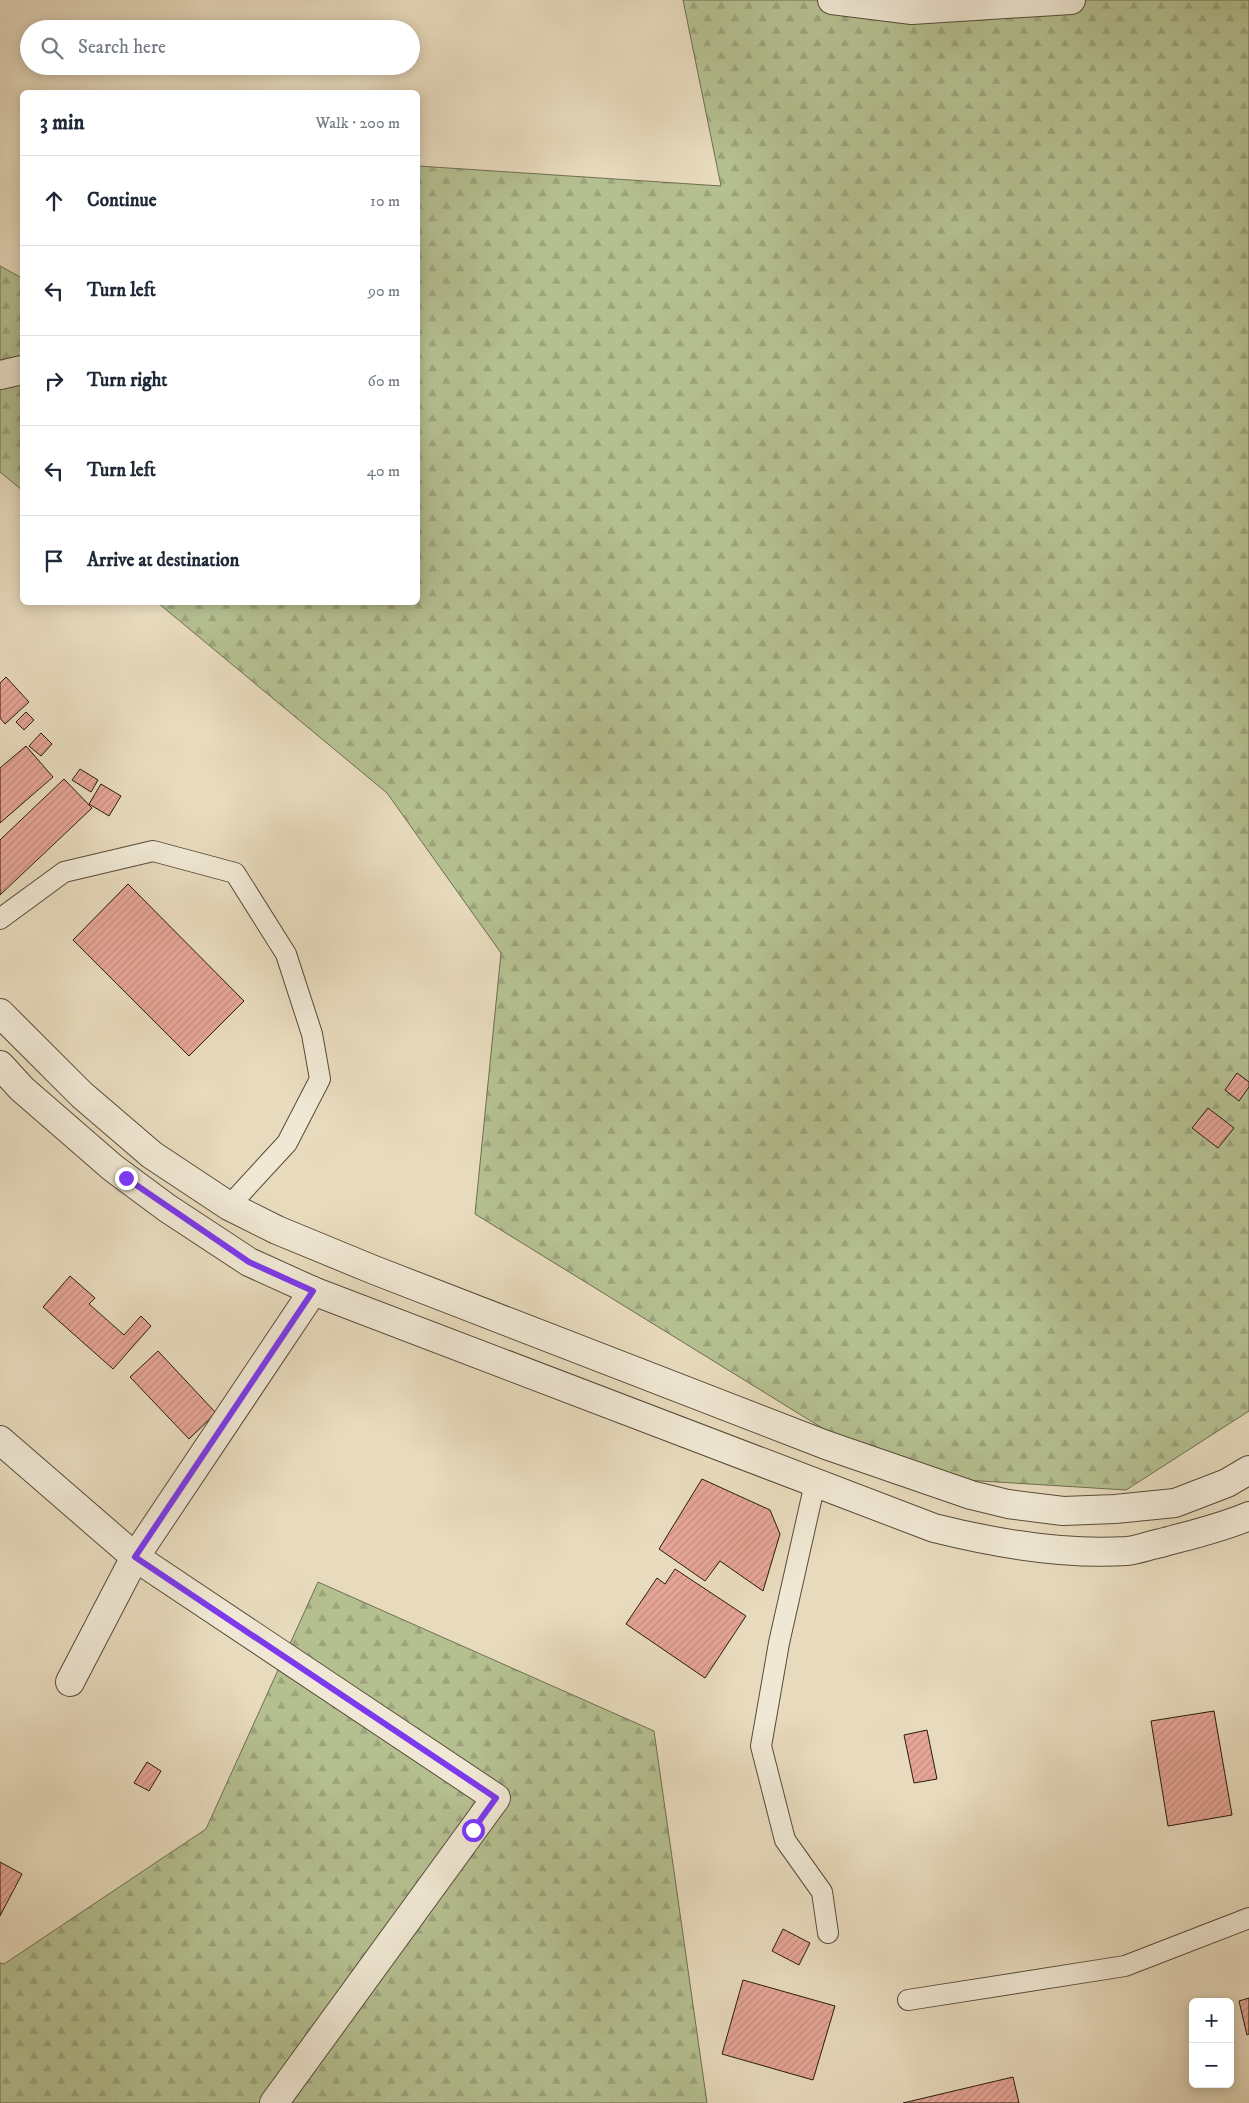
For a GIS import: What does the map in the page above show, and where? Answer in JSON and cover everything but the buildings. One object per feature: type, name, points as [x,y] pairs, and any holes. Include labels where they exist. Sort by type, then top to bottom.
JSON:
[{"type":"street","points":[[832,0],[912,10],[1071,0]]},
{"type":"street","points":[[0,375],[20,370]]},
{"type":"street","points":[[0,1013],[82,1095],[152,1155],[229,1206],[277,1230],[365,1267],[826,1445],[971,1495],[1008,1504],[1063,1510],[1115,1509],[1175,1503],[1227,1483],[1249,1470]]},
{"type":"street","points":[[0,1065],[22,1089],[113,1168],[249,1262],[313,1291],[934,1528],[978,1539],[1068,1550],[1128,1551],[1193,1535],[1249,1516]]},
{"type":"street","points":[[70,1682],[135,1557],[313,1291]]},
{"type":"street","points":[[0,1440],[135,1557],[496,1798],[274,2103]]},
{"type":"lane","points":[[0,919],[64,872],[153,851],[235,873],[286,954],[312,1034],[320,1079],[287,1143],[229,1206]]},
{"type":"lane","points":[[815,1483],[779,1643],[761,1746],[785,1840],[822,1892],[828,1933]]},
{"type":"lane","points":[[908,2000],[1125,1966],[1249,1918]]},
{"type":"green space","points":[[683,0],[1249,0],[1249,1411],[1126,1490],[900,1476],[475,1214],[501,953],[387,793],[160,605],[420,605],[420,166],[721,186]]},
{"type":"green space","points":[[0,266],[20,277],[20,488],[0,472]]},
{"type":"green space","points":[[318,1582],[654,1731],[707,2103],[0,2103],[0,1963],[4,1964],[206,1829]]},
{"type":"route","points":[[126,1178],[167,1208],[249,1262],[313,1291],[135,1557],[496,1798],[473,1830]]}]
